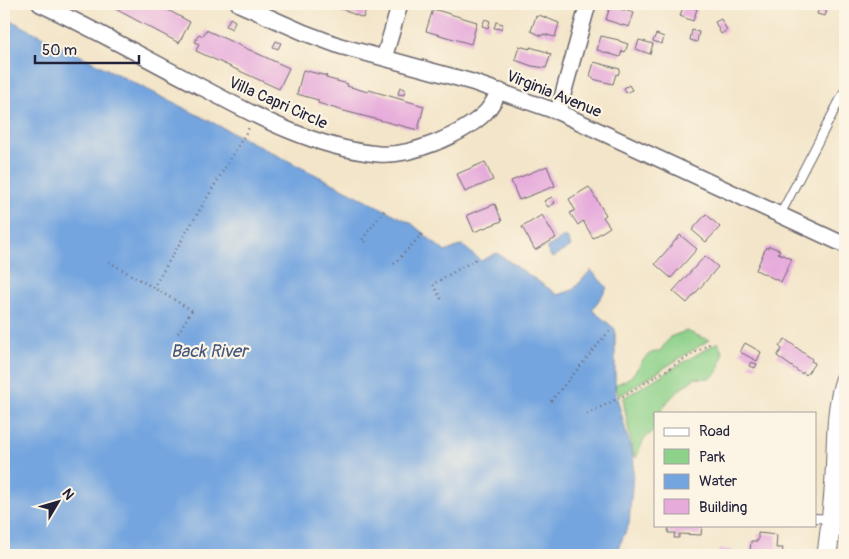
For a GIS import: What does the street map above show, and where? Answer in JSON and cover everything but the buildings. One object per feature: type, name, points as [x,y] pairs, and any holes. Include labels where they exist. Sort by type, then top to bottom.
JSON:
[{"type":"street","name":"Villa Capri Circle","points":[[40,4],[87,26],[256,116],[323,143],[379,154],[410,152],[451,136],[486,112],[500,91]]},
{"type":"street","name":"Virginia Avenue","points":[[239,4],[340,46],[500,91],[558,112],[845,245]]},
{"type":"street","points":[[384,58],[400,4]]},
{"type":"street","points":[[558,112],[588,4]]},
{"type":"street","points":[[827,555],[823,519],[840,478],[840,406],[845,380]]},
{"type":"lane","points":[[780,215],[845,90]]},
{"type":"path","points":[[153,288],[256,116]]},
{"type":"path","points":[[366,242],[362,240],[385,209]]},
{"type":"path","points":[[394,264],[424,233]]},
{"type":"path","points":[[441,299],[433,284],[478,258]]},
{"type":"path","points":[[109,262],[193,311],[178,333]]},
{"type":"path","points":[[551,401],[610,329]]},
{"type":"path","points":[[586,414],[625,395],[710,343]]},
{"type":"green space","points":[[686,331],[709,340],[619,396],[615,385],[631,376],[647,356],[660,351],[670,337]]},
{"type":"green space","points":[[718,342],[723,353],[716,374],[708,378],[695,378],[670,398],[661,412],[654,412],[654,430],[644,439],[636,458],[633,454],[623,398]]},
{"type":"water","name":"Back River","points":[[4,17],[411,223],[445,252],[462,245],[481,261],[497,253],[558,295],[573,290],[591,270],[607,288],[592,310],[615,329],[615,391],[634,461],[629,524],[615,555],[4,555]]},
{"type":"water","points":[[566,236],[571,246],[552,258],[546,248]]}]
